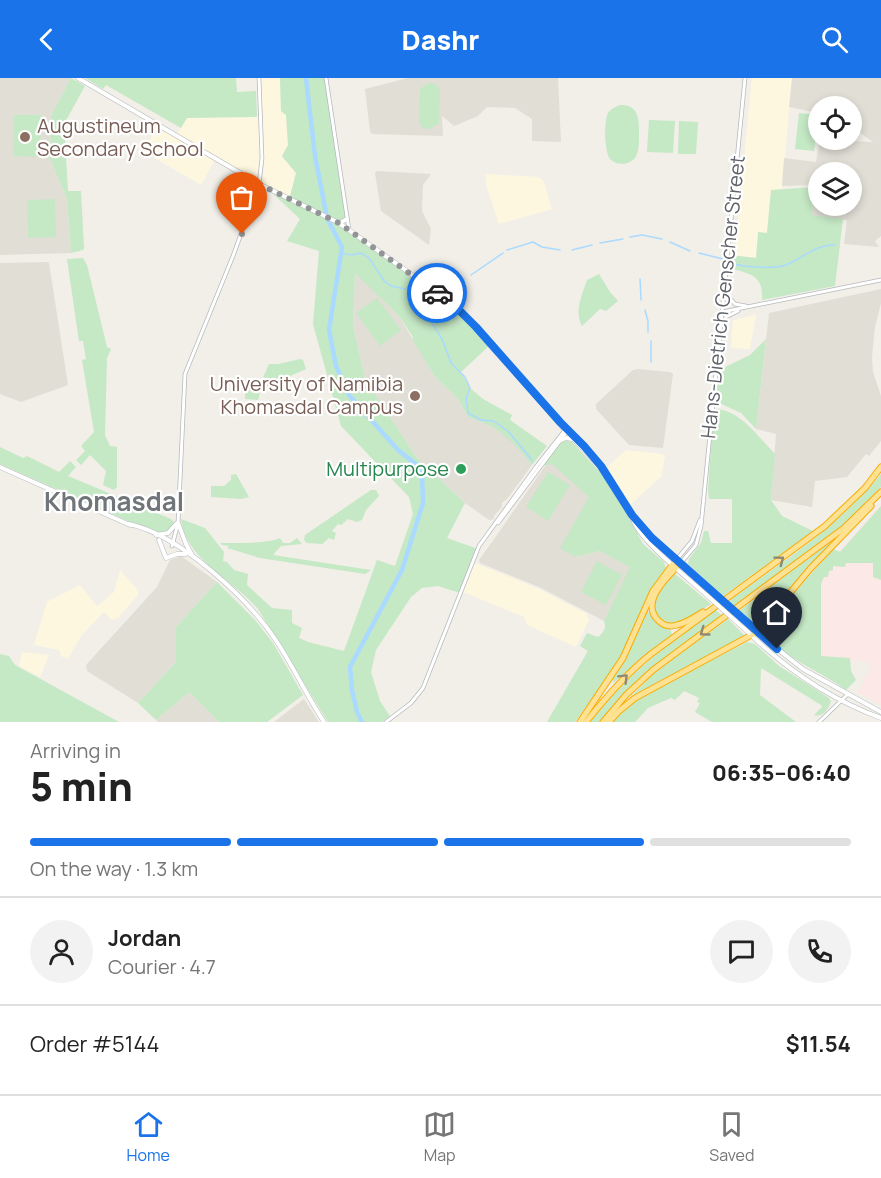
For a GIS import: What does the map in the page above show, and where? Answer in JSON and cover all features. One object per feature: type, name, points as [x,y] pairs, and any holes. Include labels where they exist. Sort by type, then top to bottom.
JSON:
[{"type":"highway","points":[[586,722],[610,692],[630,672],[825,526],[858,494],[881,467]]},
{"type":"highway","points":[[609,722],[619,711],[647,691],[753,633],[810,569],[860,519],[881,492]]},
{"type":"highway","points":[[603,722],[626,695],[653,670],[844,528],[881,492]]},
{"type":"highway","points":[[677,564],[659,588],[651,604],[658,621],[675,626],[721,603]]},
{"type":"highway","points":[[580,722],[623,658],[653,591],[677,564]]},
{"type":"main road","points":[[78,78],[259,184],[339,223],[459,310],[603,470],[646,541],[715,594],[794,671],[841,700],[881,718]]},
{"type":"main road","points":[[339,223],[344,223],[348,218]]},
{"type":"main road","points":[[561,435],[565,428]]},
{"type":"main road","points":[[565,428],[603,470]]},
{"type":"main road","points":[[559,441],[568,438],[577,443]]},
{"type":"main road","points":[[0,467],[155,535],[200,562]]},
{"type":"main road","points":[[155,535],[168,533],[178,523],[186,544],[195,557],[255,612],[277,642],[325,722]]},
{"type":"main road","points":[[129,524],[195,557]]},
{"type":"main road","points":[[159,540],[166,558],[186,554]]},
{"type":"main road","points":[[677,564],[710,598],[802,669],[881,712]]},
{"type":"street","points":[[172,545],[178,523],[184,374],[238,245],[259,184],[262,158],[259,78]]},
{"type":"street","points":[[326,78],[348,230]]},
{"type":"street","name":"Hans-Dietrich Genscher Street","points":[[677,564],[694,539],[701,515],[745,78]]},
{"type":"street","points":[[722,312],[881,280]]},
{"type":"street","points":[[724,292],[735,304],[751,306]]},
{"type":"street","points":[[720,329],[729,315],[751,306]]},
{"type":"street","points":[[496,524],[559,441],[565,428]]},
{"type":"street","points":[[386,722],[411,703],[423,688],[476,552],[561,435]]},
{"type":"street","points":[[819,722],[847,695]]},
{"type":"shaded area","points":[[0,78],[71,78],[51,116],[50,159],[67,199],[71,253],[0,255]]},
{"type":"shaded area","points":[[261,78],[280,78],[281,111],[286,115],[288,145],[282,157],[296,173],[289,201],[261,183],[264,167]]},
{"type":"shaded area","points":[[408,78],[558,78],[561,142],[532,141],[532,119],[515,108],[487,107],[478,116],[454,126],[442,116],[443,136],[372,134],[365,89]]},
{"type":"shaded area","points":[[752,78],[792,78],[782,189],[771,190],[767,234],[756,258],[731,255],[735,249]]},
{"type":"shaded area","points":[[792,78],[881,78],[881,236],[875,241],[879,247],[844,244],[847,220],[819,216],[862,216],[862,162],[816,162],[818,150],[862,150],[862,142],[873,142],[862,134],[862,96],[808,96],[808,111],[789,107]]},
{"type":"shaded area","points":[[187,117],[259,117],[261,161],[259,174],[252,177],[216,158],[201,185],[144,152],[158,124],[177,135]]},
{"type":"shaded area","points":[[784,158],[816,162],[808,162],[808,185],[782,186]]},
{"type":"shaded area","points":[[377,171],[431,174],[423,185],[422,211],[431,229],[429,245],[381,211],[375,173]]},
{"type":"shaded area","points":[[485,174],[539,177],[544,182],[552,209],[499,224],[487,188]]},
{"type":"shaded area","points":[[0,263],[49,263],[68,385],[21,402],[0,394]]},
{"type":"shaded area","name":"University of Namibia Khomasdal Campus","points":[[355,272],[399,316],[435,377],[458,399],[468,417],[487,424],[509,438],[532,465],[502,503],[494,519],[489,520],[465,503],[417,458],[365,379],[353,326]]},
{"type":"shaded area","points":[[881,289],[881,303],[875,327],[872,357],[873,372],[881,396],[881,441],[869,456],[866,454],[847,477],[815,481],[812,507],[771,500],[776,434],[756,429],[769,313]]},
{"type":"shaded area","points":[[756,315],[750,349],[731,348],[733,320]]},
{"type":"shaded area","points":[[633,370],[673,374],[663,448],[629,445],[596,409],[596,404]]},
{"type":"shaded area","points":[[626,450],[665,456],[661,477],[630,505],[607,467]]},
{"type":"shaded area","points":[[552,463],[590,497],[575,557],[600,551],[631,567],[604,621],[539,587],[480,563],[479,560],[545,466]]},
{"type":"shaded area","points":[[881,504],[881,705],[858,692],[872,666],[864,661],[820,658],[801,595]]},
{"type":"shaded area","points":[[181,556],[217,582],[176,627],[176,662],[138,703],[87,671],[86,665],[157,587],[170,560]]},
{"type":"shaded area","points":[[472,562],[539,589],[587,614],[589,620],[576,647],[527,625],[524,617],[461,591]]},
{"type":"shaded area","points":[[120,570],[138,590],[138,595],[118,618],[112,620],[104,612],[81,636],[68,659],[61,656],[59,650],[34,645],[47,602],[80,585],[97,606],[114,592]]},
{"type":"shaded area","points":[[22,652],[49,655],[40,677],[19,666]]},
{"type":"shaded area","points":[[189,692],[219,722],[158,722],[156,720]]},
{"type":"shaded area","points":[[304,699],[319,722],[274,722]]},
{"type":"green space","points":[[71,78],[85,86],[64,124],[68,191],[81,191],[84,248],[71,253],[67,199],[50,159],[51,116]]},
{"type":"green space","points":[[85,78],[236,78],[237,92],[256,91],[257,116],[187,118],[181,128],[106,85],[103,89]]},
{"type":"green space","points":[[280,78],[326,78],[348,216],[340,223],[449,301],[491,344],[461,372],[470,388],[483,399],[512,415],[510,420],[547,446],[532,465],[504,435],[489,425],[468,417],[458,399],[435,377],[399,316],[355,273],[353,326],[365,379],[417,458],[465,503],[447,538],[478,549],[460,593],[438,586],[422,588],[411,597],[376,650],[371,672],[380,701],[390,716],[382,722],[328,722],[258,609],[200,557],[184,533],[181,519],[205,528],[224,552],[223,561],[234,570],[248,574],[247,585],[272,608],[292,610],[292,623],[302,628],[299,638],[344,651],[377,560],[395,566],[413,514],[409,497],[341,426],[313,324],[319,251],[287,241],[300,219],[269,190],[289,200],[296,173],[282,156],[288,145],[286,115],[281,111]]},
{"type":"green space","points":[[428,83],[440,88],[439,123],[430,129],[423,128],[419,123],[420,89]]},
{"type":"green space","points":[[620,105],[626,105],[634,110],[637,114],[639,129],[637,154],[632,161],[625,164],[613,162],[610,159],[605,136],[608,113]]},
{"type":"green space","points":[[799,113],[808,114],[808,150],[814,151],[795,149]]},
{"type":"green space","points":[[14,115],[41,115],[40,157],[13,156]]},
{"type":"green space","points":[[649,120],[675,121],[673,153],[647,152]]},
{"type":"green space","points":[[679,121],[698,122],[696,154],[678,154]]},
{"type":"green space","points":[[808,187],[808,216],[843,219],[835,286],[762,300],[761,285],[758,280],[749,274],[730,268],[731,255],[756,258],[758,232],[767,233],[771,190]]},
{"type":"green space","points":[[55,199],[56,237],[28,238],[27,200]]},
{"type":"green space","points":[[83,258],[87,265],[107,347],[111,349],[107,358],[105,435],[110,446],[117,447],[117,487],[114,490],[103,485],[106,471],[90,455],[81,465],[76,460],[85,451],[81,446],[94,432],[82,360],[86,359],[83,341],[79,341],[67,259]]},
{"type":"green space","points":[[599,274],[618,301],[606,311],[600,309],[582,326],[579,309],[583,291],[587,280]]},
{"type":"green space","points":[[377,298],[401,330],[380,346],[356,313]]},
{"type":"green space","points":[[766,339],[756,429],[741,413],[717,402],[714,398],[719,372],[750,355]]},
{"type":"green space","points":[[303,360],[306,369],[261,389],[258,400],[245,399],[245,389],[257,389],[264,385],[262,380],[269,364]]},
{"type":"green space","points":[[714,409],[723,410],[740,419],[775,454],[771,500],[782,516],[813,531],[723,596],[688,564],[701,543],[704,531],[708,531],[711,543],[732,543],[732,499],[709,499]]},
{"type":"green space","points":[[564,440],[572,442],[613,486],[643,544],[664,562],[666,568],[647,597],[629,642],[617,664],[575,722],[547,722],[588,651],[580,646],[587,633],[598,637],[604,630],[604,621],[630,567],[600,551],[575,557],[560,548],[589,497],[552,464],[545,466],[545,462]]},
{"type":"green space","points":[[0,447],[23,458],[27,456],[59,472],[70,461],[76,467],[68,476],[171,519],[175,523],[169,531],[155,533],[0,464]]},
{"type":"green space","points":[[548,472],[570,485],[548,521],[526,507]]},
{"type":"green space","points":[[236,474],[249,497],[241,499],[211,497],[211,486],[224,486],[231,480],[231,475]]},
{"type":"green space","points":[[881,474],[881,487],[837,531],[735,607],[729,601],[828,527],[865,493]]},
{"type":"green space","points":[[371,490],[376,490],[379,496],[366,510],[362,520],[357,522],[348,519],[341,525],[338,524],[332,531],[336,533],[334,540],[329,538],[322,544],[307,543],[304,540],[305,535]]},
{"type":"green space","points":[[881,506],[881,580],[873,577],[873,563],[846,563],[845,567],[833,566],[833,570],[829,571],[828,577],[824,577],[821,584],[821,656],[850,658],[851,671],[856,680],[846,690],[779,648],[765,631],[777,612],[833,549],[840,552]]},
{"type":"green space","points":[[842,533],[794,584],[765,620],[756,627],[739,611]]},
{"type":"green space","points":[[280,538],[283,543],[290,543],[297,538],[302,544],[281,546],[273,555],[371,570],[365,574],[260,558],[227,548],[229,546],[220,543],[259,542]]},
{"type":"green space","points":[[597,561],[622,575],[606,605],[581,592]]},
{"type":"green space","points":[[675,574],[711,604],[688,619],[672,624],[660,619],[654,611],[654,605],[660,590]]},
{"type":"green space","points":[[217,582],[255,620],[273,643],[303,695],[267,722],[219,722],[189,692],[156,720],[138,703],[176,662],[176,627]]},
{"type":"green space","points":[[647,610],[658,624],[670,628],[672,635],[613,683],[613,677],[632,644]]},
{"type":"green space","points":[[716,610],[722,616],[642,678],[600,722],[590,722],[648,661]]},
{"type":"green space","points":[[728,619],[745,636],[654,684],[619,709],[662,665]]},
{"type":"green space","points":[[747,642],[755,644],[779,666],[829,698],[831,702],[825,712],[814,715],[822,707],[821,705],[761,668],[760,695],[796,722],[712,722],[695,712],[700,703],[697,702],[699,698],[684,691],[675,700],[671,698],[648,708],[635,722],[611,722],[647,693]]},
{"type":"green space","points":[[0,654],[9,656],[15,665],[119,722],[0,722]]},
{"type":"waterway","points":[[306,78],[315,156],[327,218],[342,247],[329,330],[336,366],[349,395],[398,450],[422,469],[423,503],[402,570],[350,667],[352,690],[362,722]]},
{"type":"waterway","points":[[630,237],[642,235],[662,239]]},
{"type":"waterway","points":[[600,243],[623,239]]},
{"type":"waterway","points":[[507,250],[533,242],[542,247],[560,250]]},
{"type":"waterway","points":[[670,242],[690,251]]},
{"type":"waterway","points":[[572,250],[592,245]]},
{"type":"waterway","points":[[734,264],[760,267],[781,266],[816,249],[835,245]]},
{"type":"waterway","points":[[341,253],[352,255],[361,253],[369,258],[385,282],[391,286],[424,293],[431,298],[433,307],[431,321],[443,341],[451,363],[465,377],[470,388],[466,398],[468,413],[481,420],[493,421],[508,431],[532,460]]},
{"type":"waterway","points":[[471,275],[503,253]]},
{"type":"waterway","points":[[699,253],[723,259]]},
{"type":"waterway","points":[[438,287],[464,279]]},
{"type":"waterway","points":[[640,279],[641,300]]},
{"type":"waterway","points":[[645,310],[648,332]]},
{"type":"waterway","points":[[651,341],[651,362]]},
{"type":"way so far","points":[[242,234],[259,184],[339,223],[437,293]]},
{"type":"place","name":"Augustineum Secondary School","points":[[25,137]]},
{"type":"place","name":"University of Namibia Khomasdal Campus","points":[[415,396]]},
{"type":"place","name":"Multipurpose","points":[[461,469]]},
{"type":"district","name":"Khomasdal","points":[[114,502]]},
{"type":"route","points":[[437,293],[449,301],[476,327],[584,446],[603,468],[632,515],[652,538],[777,649]]}]
